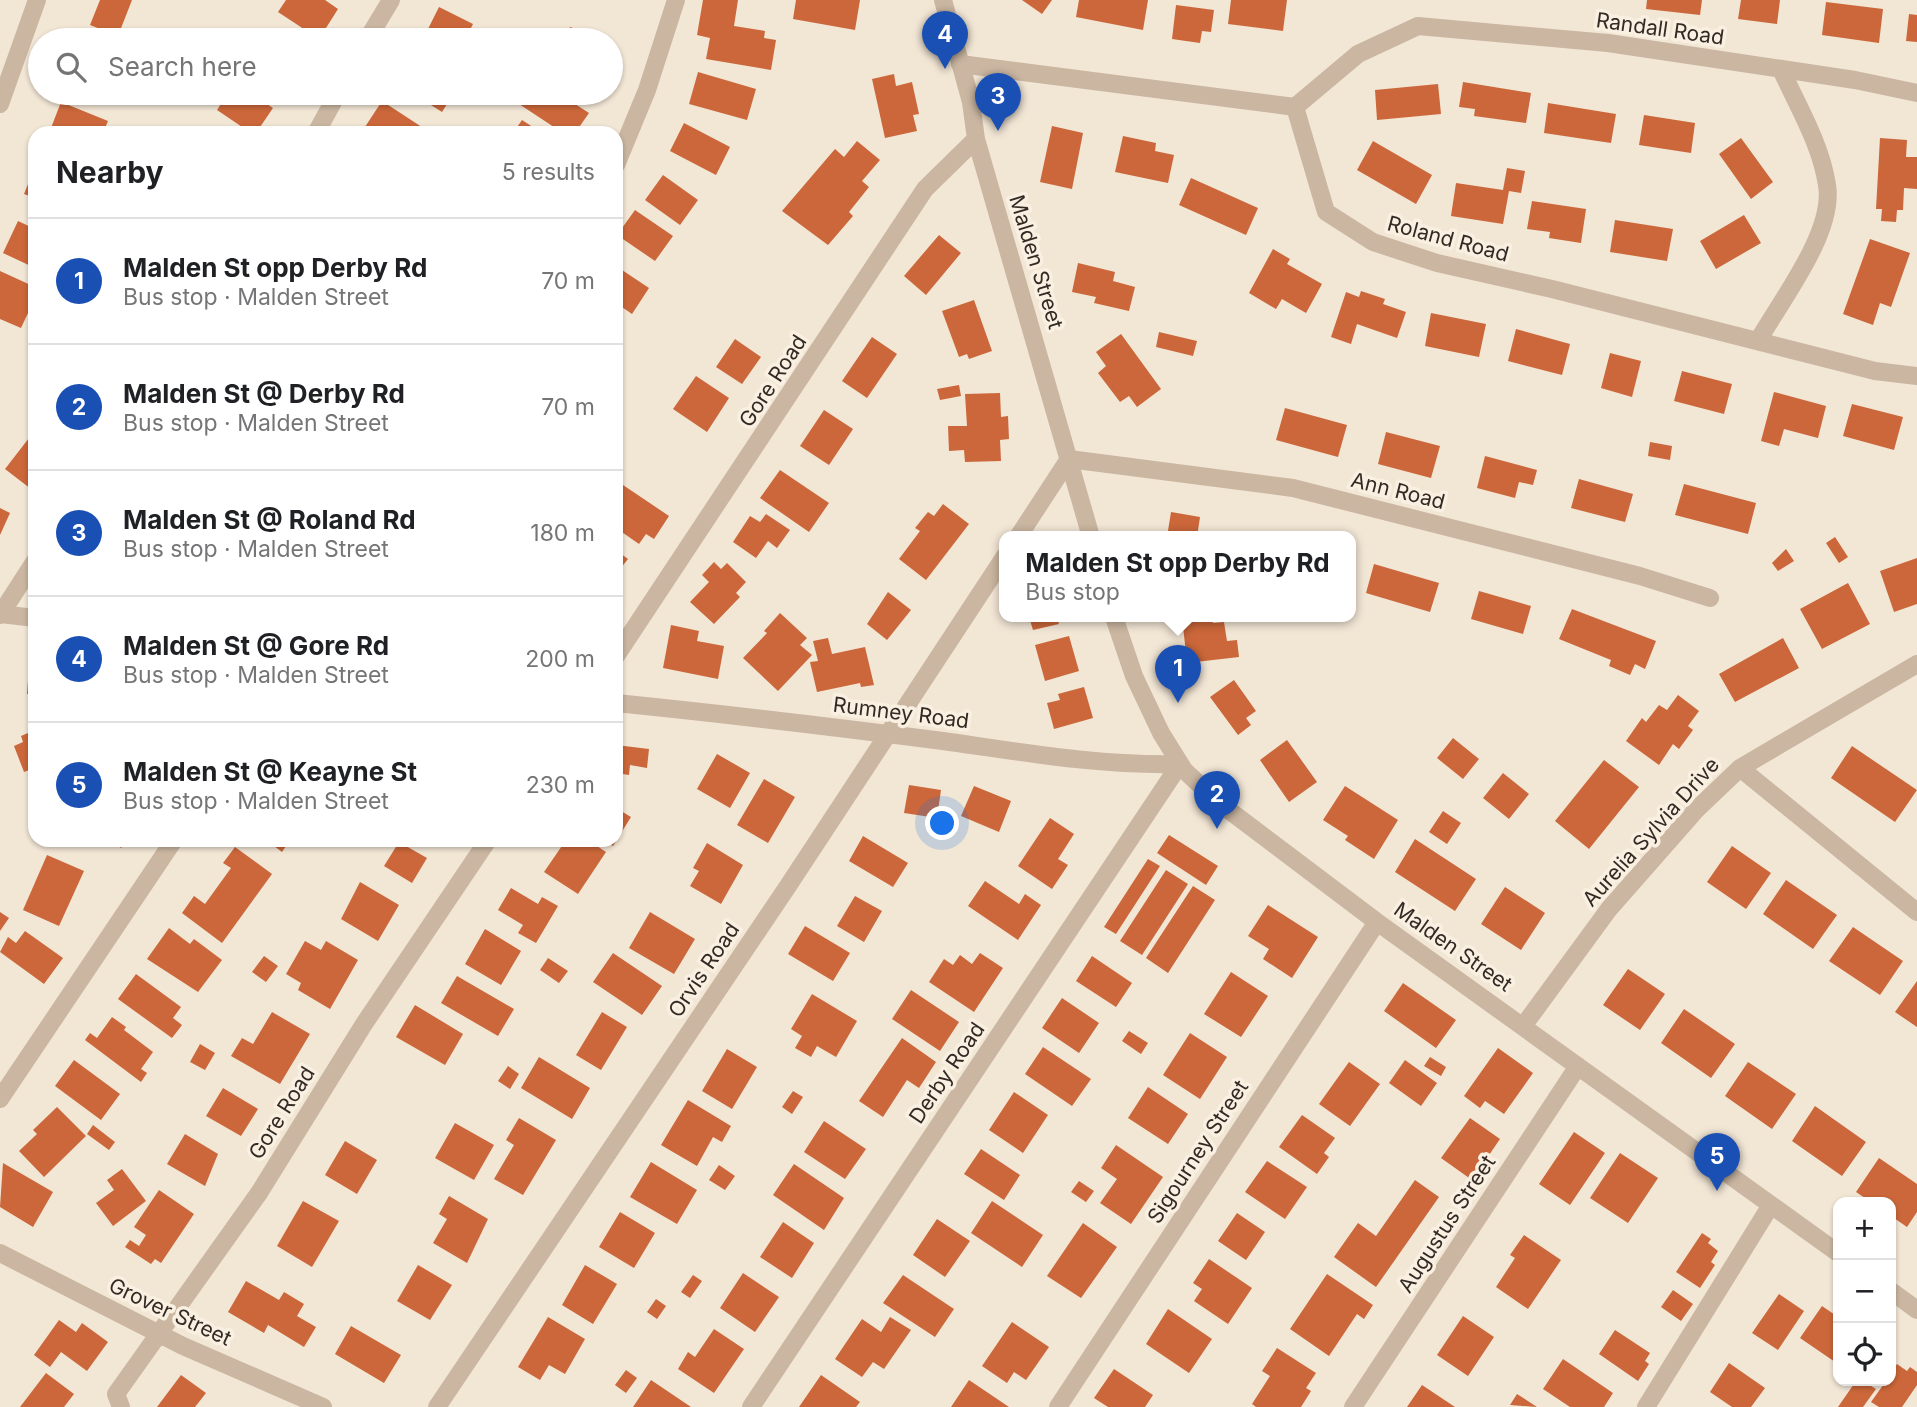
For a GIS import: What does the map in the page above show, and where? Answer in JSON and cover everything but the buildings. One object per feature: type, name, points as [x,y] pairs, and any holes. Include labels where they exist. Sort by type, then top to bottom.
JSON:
[{"type":"street","points":[[0,104],[37,0]]},
{"type":"street","points":[[374,28],[391,0]]},
{"type":"street","points":[[623,148],[647,90],[676,0]]},
{"type":"street","name":"Malden Street","points":[[943,0],[971,102],[976,139],[1089,531]]},
{"type":"street","name":"Randall Road","points":[[1295,107],[1358,54],[1418,26],[1608,43],[1917,93]]},
{"type":"street","points":[[960,64],[1295,107]]},
{"type":"street","points":[[1758,341],[1813,247],[1827,210],[1827,185],[1817,150],[1781,69]]},
{"type":"street","points":[[320,126],[331,105]]},
{"type":"street","name":"Roland Road","points":[[1295,107],[1326,212],[1373,243],[1437,263],[1875,372],[1917,376]]},
{"type":"street","name":"Gore Road","points":[[623,645],[925,189],[976,139]]},
{"type":"street","points":[[1021,531],[1069,459]]},
{"type":"street","name":"Ann Road","points":[[1069,459],[1293,488],[1640,576],[1710,598]]},
{"type":"street","name":"Orvis Road","points":[[437,1407],[999,565]]},
{"type":"street","points":[[28,572],[0,614],[28,617]]},
{"type":"street","name":"Malden Street","points":[[1116,622],[1134,676],[1161,733],[1180,764],[1218,802],[1377,922],[1833,1249]]},
{"type":"street","name":"Aurelia Sylvia Drive","points":[[1524,1025],[1609,909],[1696,810],[1740,768],[1917,664]]},
{"type":"street","name":"Rumney Road","points":[[623,704],[1076,759],[1139,765],[1180,764]]},
{"type":"street","name":"Derby Road","points":[[751,1407],[1180,764]]},
{"type":"street","points":[[1740,768],[1917,912]]},
{"type":"street","points":[[0,1099],[169,847]]},
{"type":"street","name":"Gore Road","points":[[121,1407],[116,1394],[259,1194],[364,1024],[483,847]]},
{"type":"street","name":"Sigourney Street","points":[[1058,1407],[1377,922]]},
{"type":"street","name":"Augustus Street","points":[[1353,1407],[1578,1066]]},
{"type":"street","points":[[1646,1407],[1771,1205]]},
{"type":"street","name":"Grover Street","points":[[0,1253],[159,1334],[324,1407]]},
{"type":"street","points":[[1896,1295],[1917,1310]]},
{"type":"place","name":"Malden St @ Gore Rd","points":[[945,69]]},
{"type":"place","name":"Malden St @ Roland Rd","points":[[998,131]]},
{"type":"place","name":"Malden St opp Derby Rd","points":[[1178,703]]},
{"type":"place","name":"Malden St @ Derby Rd","points":[[1217,829]]},
{"type":"place","name":"Malden St @ Keayne St","points":[[1717,1191]]}]
